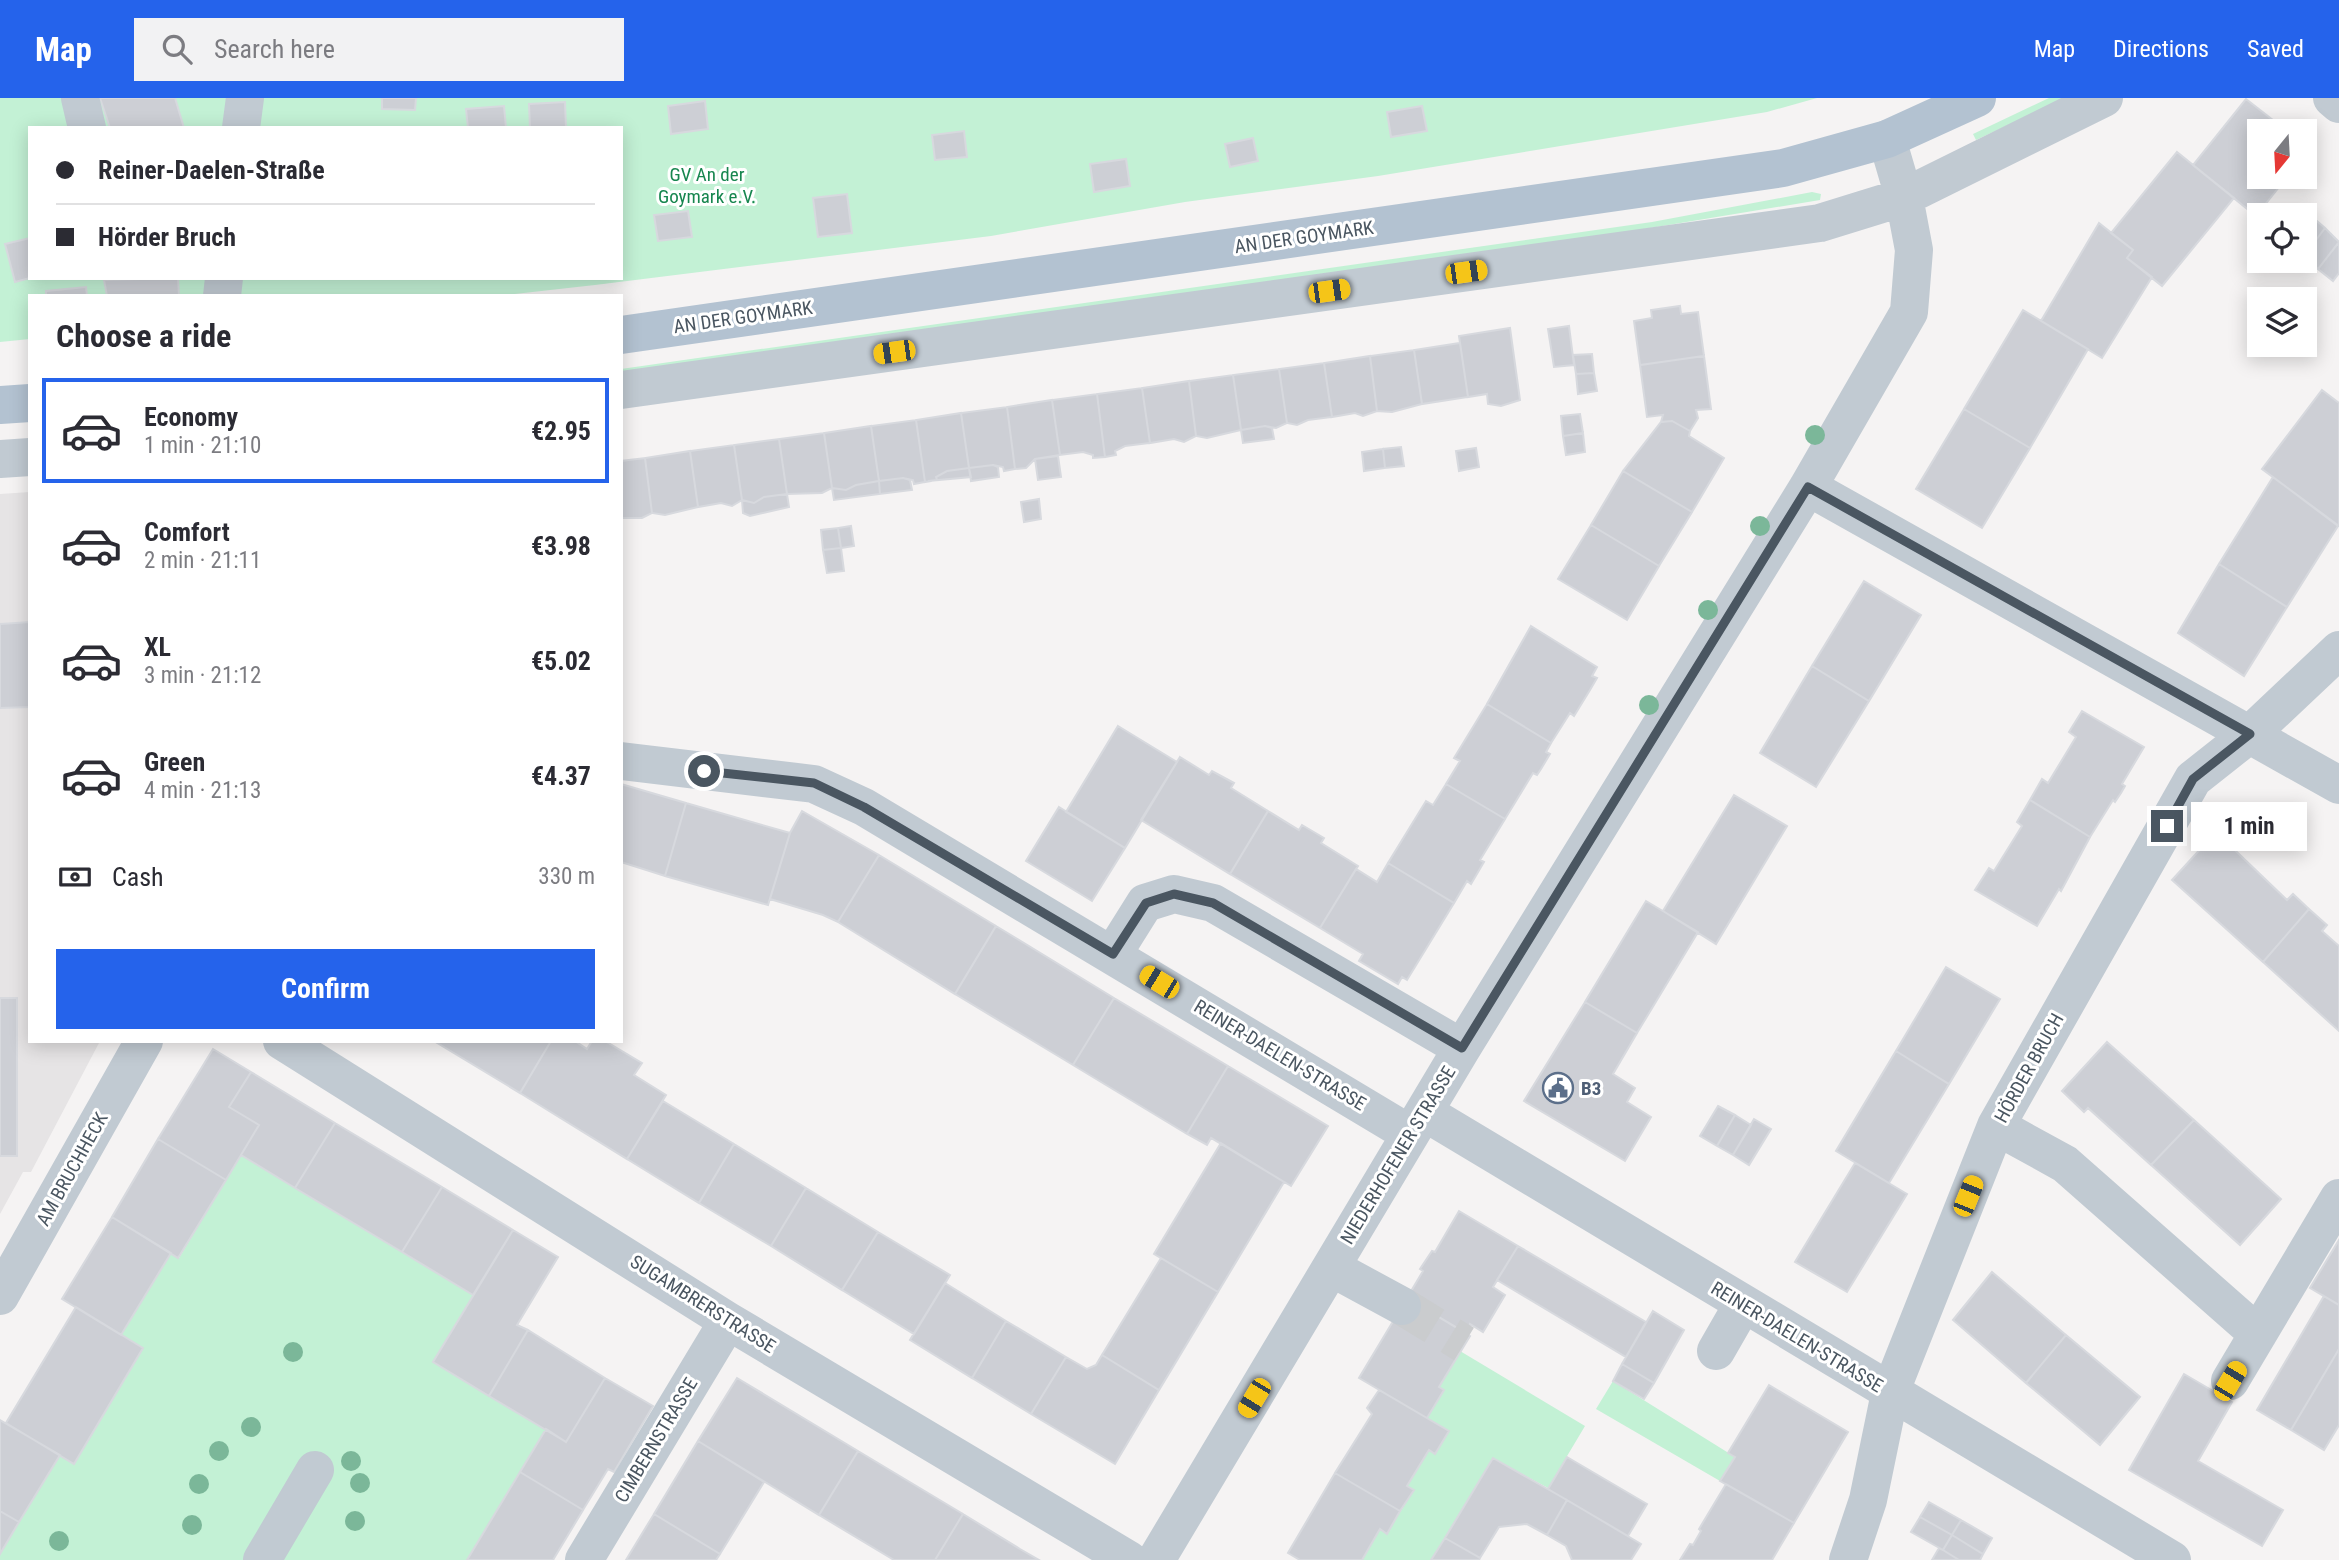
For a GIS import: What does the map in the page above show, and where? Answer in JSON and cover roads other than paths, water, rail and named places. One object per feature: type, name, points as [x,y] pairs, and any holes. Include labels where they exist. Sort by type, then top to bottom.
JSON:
[{"type":"main road","name":"AN DER GOYMARK","points":[[623,335],[1783,168],[1887,139],[1977,98]]},
{"type":"main road","points":[[0,405],[28,403]]},
{"type":"street","points":[[80,98],[87,126]]},
{"type":"street","points":[[241,126],[245,98]]},
{"type":"street","points":[[623,390],[1820,223],[1905,197],[2104,98]]},
{"type":"street","points":[[2332,98],[2339,104]]},
{"type":"street","name":"NIEDERHOFENER STRASSE","points":[[1156,1560],[1462,1048],[1808,487],[1909,312],[1914,250],[1905,197],[1887,139]]},
{"type":"street","points":[[0,459],[28,457]]},
{"type":"street","points":[[1808,487],[2339,785]]},
{"type":"street","name":"HÖRDER BRUCH","points":[[1848,1560],[1868,1500],[1890,1393],[1996,1126],[2193,779],[2250,734],[2339,650]]},
{"type":"street","name":"REINER-DAELEN-STRASSE","points":[[623,761],[814,783],[864,807],[1113,954],[1417,1123],[1504,1160],[2172,1560]]},
{"type":"street","points":[[1113,954],[1146,903],[1174,894],[1213,903],[1462,1048]]},
{"type":"street","name":"AM BRUCHHECK","points":[[0,1296],[143,1043]]},
{"type":"street","name":"SUGAMBRERSTRASSE","points":[[285,1043],[728,1321],[1129,1560]]},
{"type":"street","points":[[1996,1126],[2065,1164],[2258,1334]]},
{"type":"street","points":[[2230,1381],[2339,1198]]},
{"type":"street","points":[[1332,1268],[1402,1306]]},
{"type":"street","points":[[1717,1351],[1743,1304]]},
{"type":"street","name":"CIMBERNSTRASSE","points":[[584,1560],[728,1321]]},
{"type":"street","points":[[262,1560],[315,1470]]},
{"type":"tunnel","points":[[1402,1306],[1464,1344]]},
{"type":"place","name":"B3","points":[[1558,1088]]},
{"type":"park label","name":"GV An der Goymark e.V.","points":[[707,185]]}]
